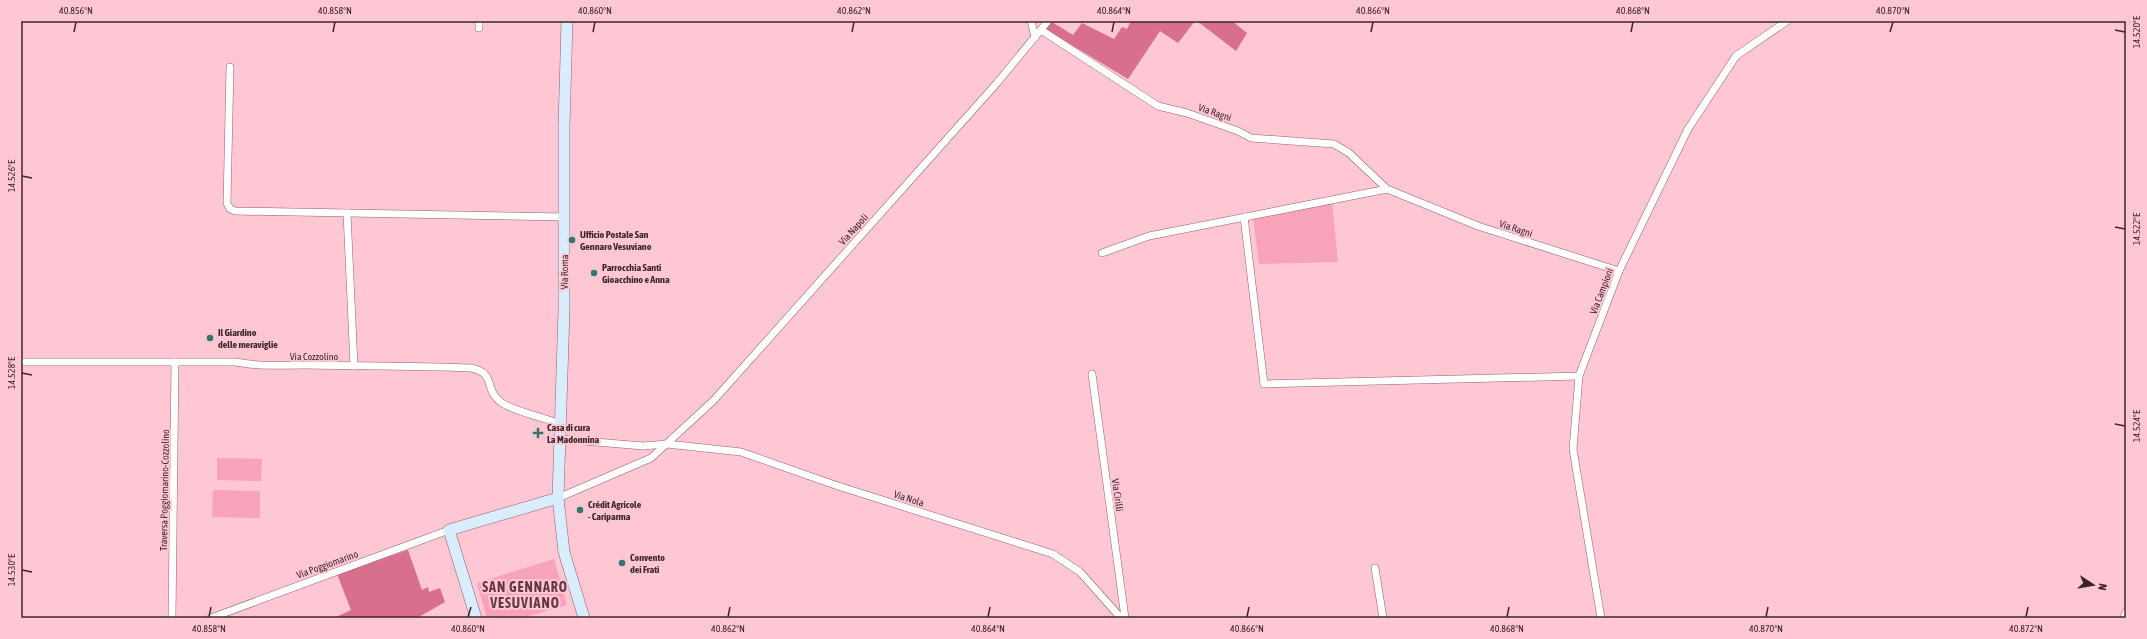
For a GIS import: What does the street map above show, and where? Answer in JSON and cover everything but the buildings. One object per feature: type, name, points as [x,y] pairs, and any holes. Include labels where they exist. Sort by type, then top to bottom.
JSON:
[{"type":"main road","name":"Via Roma","points":[[567,21],[564,127],[565,217],[558,498],[564,552],[584,618]]},
{"type":"main road","points":[[476,618],[449,530],[558,498]]},
{"type":"street","points":[[1031,21],[1035,37]]},
{"type":"street","name":"Via Napoli","points":[[558,498],[651,458],[713,401],[997,83],[1048,21]]},
{"type":"street","name":"Via Campioni","points":[[1601,618],[1573,449],[1579,376],[1619,271],[1688,129],[1736,56],[1787,21]]},
{"type":"street","name":"Via Ragni","points":[[1041,30],[1158,106],[1187,113],[1238,131],[1251,138],[1334,144],[1349,152],[1387,189],[1478,226],[1619,271]]},
{"type":"street","points":[[230,67],[227,203],[230,209],[235,211],[565,217]]},
{"type":"street","points":[[1102,253],[1149,236],[1387,189]]},
{"type":"street","points":[[347,213],[354,366]]},
{"type":"street","points":[[1244,217],[1264,384],[1579,376]]},
{"type":"street","name":"Via Cozzolino","points":[[21,362],[175,362],[354,366],[398,365],[482,370],[493,393],[502,403],[560,424]]},
{"type":"street","name":"Traversa Poggiomarino-Cozzolino","points":[[172,618],[175,362]]},
{"type":"street","name":"Via Cirilli","points":[[1092,374],[1125,618]]},
{"type":"street","name":"Via Nola","points":[[560,439],[643,446],[667,444],[741,452],[842,487],[1053,554],[1080,572],[1121,618]]},
{"type":"street","name":"Via Poggiomarino","points":[[211,618],[449,530]]},
{"type":"street","points":[[1375,568],[1383,618]]},
{"type":"street","points":[[2124,618],[2126,612]]},
{"type":"shaded area","points":[[1131,21],[1195,21],[1178,43],[1160,31],[1128,79],[1045,29],[1052,22],[1073,35],[1082,23],[1114,39],[1122,27],[1127,29]]},
{"type":"shaded area","points":[[1197,21],[1232,21],[1247,33],[1236,51]]},
{"type":"shaded area","points":[[1332,201],[1338,262],[1259,264],[1253,217]]},
{"type":"shaded area","points":[[217,458],[262,459],[261,481],[217,480]]},
{"type":"shaded area","points":[[213,490],[260,491],[260,518],[212,517]]},
{"type":"shaded area","points":[[408,550],[422,590],[428,587],[429,592],[440,588],[445,602],[417,618],[334,618],[351,610],[337,574]]},
{"type":"shaded area","points":[[554,559],[567,605],[522,618],[487,618],[477,583]]},
{"type":"place","name":"Ufficio Postale San Gennaro Vesuviano","points":[[572,240]]},
{"type":"place","name":"Parrocchia Santi Gioacchino e Anna","points":[[594,273]]},
{"type":"place","name":"Il Giardino delle meraviglie","points":[[210,338]]},
{"type":"place","name":"Casa di cura La Madonnina","points":[[538,433]]},
{"type":"place","name":"Crédit Agricole - Cariparma","points":[[580,510]]},
{"type":"place","name":"Convento dei Frati","points":[[622,563]]},
{"type":"district","name":"SAN GENNARO VESUVIANO","points":[[525,596]]}]
